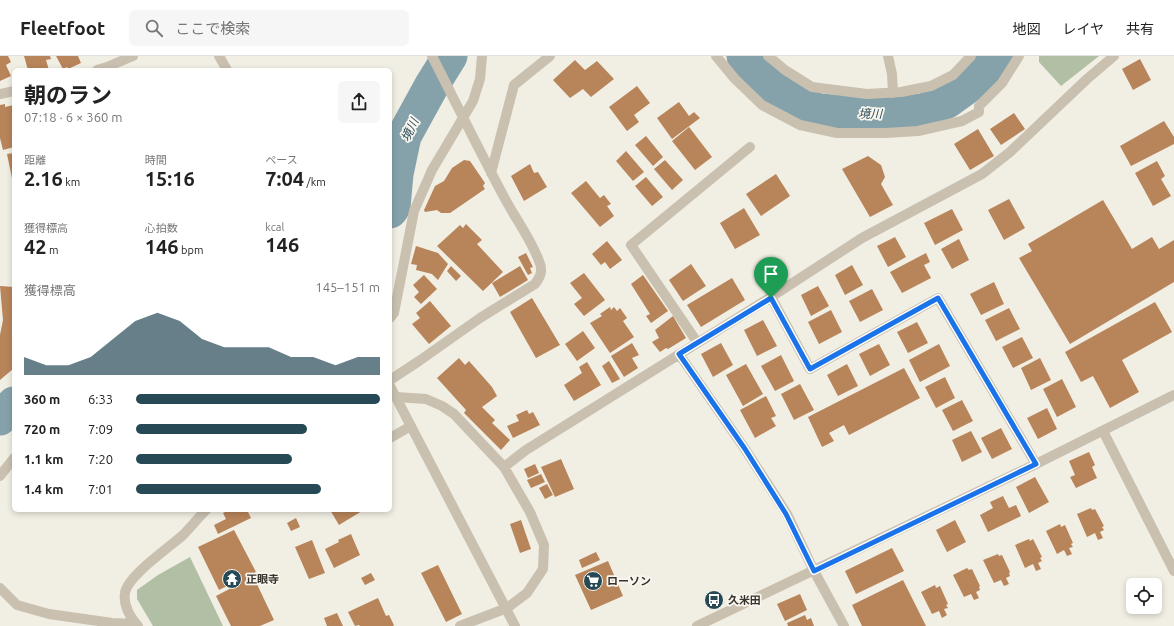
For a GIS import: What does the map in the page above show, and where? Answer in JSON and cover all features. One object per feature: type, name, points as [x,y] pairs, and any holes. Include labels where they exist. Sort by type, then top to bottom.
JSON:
[{"type":"street","points":[[107,68],[133,56]]},
{"type":"street","points":[[220,56],[226,68]]},
{"type":"street","points":[[392,379],[420,361],[480,318],[535,284],[540,277],[541,271],[540,262],[534,249],[510,209],[432,56]]},
{"type":"street","points":[[392,316],[394,313],[414,211],[432,170],[473,101],[480,79],[482,56]]},
{"type":"street","points":[[491,173],[514,85],[550,56]]},
{"type":"street","points":[[716,56],[735,79],[762,105],[800,125],[837,133],[851,133],[918,131],[962,121],[979,112],[979,106],[1002,83],[1019,56]]},
{"type":"street","points":[[768,56],[785,70],[812,87],[867,94],[893,93],[931,86],[953,75],[971,56]]},
{"type":"street","points":[[888,56],[892,74],[893,93]]},
{"type":"street","points":[[504,467],[526,450],[697,342],[771,298],[862,238],[982,174],[1010,152],[1087,79],[1114,56]]},
{"type":"street","points":[[0,94],[12,91]]},
{"type":"street","points":[[697,342],[631,245],[750,147]]},
{"type":"street","points":[[771,298],[810,369],[938,298],[1036,464]]},
{"type":"street","points":[[679,354],[745,449],[786,514],[814,571],[844,626]]},
{"type":"street","points":[[392,390],[507,608],[515,626]]},
{"type":"street","points":[[697,626],[1036,464],[1174,395]]},
{"type":"street","points":[[396,397],[426,399],[447,409],[504,467],[530,512],[544,545],[543,569],[527,594],[507,608],[460,626]]},
{"type":"street","points":[[392,437],[411,426]]},
{"type":"street","points":[[1103,431],[1174,571]]},
{"type":"street","points":[[0,476],[12,461]]},
{"type":"street","points":[[137,625],[125,602],[125,592],[129,583],[136,575],[183,534],[204,512]]},
{"type":"street","points":[[0,588],[17,605],[49,614],[112,624],[137,625]]},
{"type":"green space","points":[[1039,56],[1099,56],[1061,86],[1039,62]]},
{"type":"green space","points":[[190,557],[223,626],[153,626],[137,599],[137,590],[158,575]]},
{"type":"building","points":[[0,56],[8,56],[11,62],[6,65],[11,76],[0,81]]},
{"type":"building","points":[[24,56],[50,56],[51,59],[46,60],[48,68],[27,68]]},
{"type":"building","points":[[56,56],[78,56],[81,63],[70,68],[62,68]]},
{"type":"building","points":[[1140,59],[1151,80],[1133,90],[1122,69]]},
{"type":"building","points":[[575,60],[585,70],[597,61],[614,79],[591,97],[583,89],[570,98],[553,80]]},
{"type":"building","points":[[637,86],[650,103],[634,115],[639,122],[627,131],[609,107]]},
{"type":"building","points":[[679,102],[689,116],[694,112],[700,118],[672,139],[657,118]]},
{"type":"building","points":[[5,104],[5,107],[12,105],[12,148],[3,150],[0,138],[0,105]]},
{"type":"building","points":[[1014,113],[1025,129],[1001,145],[990,129]]},
{"type":"building","points":[[1164,121],[1174,137],[1174,144],[1131,166],[1120,146]]},
{"type":"building","points":[[689,127],[712,157],[695,170],[672,141]]},
{"type":"building","points":[[978,129],[994,156],[970,170],[954,144]]},
{"type":"building","points":[[646,136],[663,157],[653,166],[635,145]]},
{"type":"building","points":[[626,151],[644,172],[633,181],[616,161]]},
{"type":"building","points":[[12,153],[12,178],[7,154]]},
{"type":"building","points":[[868,156],[881,165],[885,177],[881,184],[893,205],[870,217],[842,169]]},
{"type":"building","points":[[464,160],[470,161],[485,183],[483,186],[485,189],[450,213],[441,213],[437,210],[425,212],[424,210],[435,186],[444,181],[452,168]]},
{"type":"building","points":[[665,160],[683,180],[672,190],[654,169]]},
{"type":"building","points":[[1157,161],[1165,176],[1161,179],[1171,196],[1153,206],[1135,173]]},
{"type":"building","points":[[530,164],[534,173],[538,172],[547,187],[524,201],[511,176]]},
{"type":"building","points":[[776,174],[790,196],[761,216],[746,194]]},
{"type":"building","points":[[646,177],[663,197],[652,206],[635,186]]},
{"type":"building","points":[[586,181],[600,198],[604,195],[611,204],[607,206],[614,216],[600,227],[571,193]]},
{"type":"building","points":[[1009,199],[1025,228],[1004,240],[988,210]]},
{"type":"building","points":[[1103,200],[1132,249],[1152,237],[1159,249],[1174,240],[1174,282],[1070,344],[1019,258],[1032,251],[1028,244]]},
{"type":"building","points":[[744,208],[760,235],[735,249],[720,223]]},
{"type":"building","points":[[952,209],[963,230],[935,245],[924,223]]},
{"type":"building","points":[[466,224],[482,240],[477,244],[503,272],[483,291],[437,246],[460,225],[463,228]]},
{"type":"building","points":[[895,237],[906,257],[888,267],[877,246]]},
{"type":"building","points":[[959,239],[969,260],[952,269],[941,249]]},
{"type":"building","points":[[607,241],[622,260],[610,269],[605,262],[601,265],[592,254]]},
{"type":"building","points":[[416,246],[438,253],[448,264],[438,280],[432,274],[416,270],[417,265],[411,264]]},
{"type":"building","points":[[526,253],[533,267],[530,268],[532,273],[528,275],[518,257]]},
{"type":"building","points":[[926,253],[930,262],[924,265],[931,278],[902,293],[890,272]]},
{"type":"building","points":[[691,264],[706,286],[683,301],[669,280]]},
{"type":"building","points":[[852,265],[863,285],[845,295],[835,275]]},
{"type":"building","points":[[451,266],[461,276],[456,281],[447,271]]},
{"type":"building","points":[[520,266],[528,280],[500,297],[492,283]]},
{"type":"building","points":[[584,273],[605,300],[584,316],[574,304],[582,298],[570,283]]},
{"type":"building","points":[[424,275],[437,289],[421,304],[414,297],[419,292],[413,285]]},
{"type":"building","points":[[643,275],[668,311],[651,323],[646,316],[650,314],[631,284]]},
{"type":"building","points":[[732,278],[745,300],[701,327],[687,305]]},
{"type":"building","points":[[994,282],[1004,304],[981,315],[970,294]]},
{"type":"building","points":[[0,286],[12,287],[12,370],[0,380],[0,335],[3,320]]},
{"type":"building","points":[[818,286],[829,306],[811,316],[801,295]]},
{"type":"building","points":[[872,289],[883,310],[860,322],[849,301]]},
{"type":"building","points":[[532,298],[560,345],[536,358],[510,312]]},
{"type":"building","points":[[430,301],[451,326],[429,344],[412,324],[420,318],[416,313]]},
{"type":"building","points":[[1155,302],[1172,332],[1122,360],[1139,392],[1110,408],[1093,376],[1081,382],[1065,352]]},
{"type":"building","points":[[610,307],[611,310],[614,307],[617,311],[620,308],[627,318],[623,321],[634,337],[610,353],[590,323],[602,316],[600,314]]},
{"type":"building","points":[[1009,308],[1020,329],[996,341],[985,320]]},
{"type":"building","points":[[831,310],[842,332],[819,344],[808,322]]},
{"type":"building","points":[[673,316],[686,338],[660,352],[652,342],[659,338],[655,330]]},
{"type":"building","points":[[763,320],[777,346],[757,356],[744,330]]},
{"type":"building","points":[[917,322],[928,343],[908,353],[897,332]]},
{"type":"building","points":[[583,331],[595,348],[577,361],[565,344]]},
{"type":"building","points":[[1022,337],[1033,358],[1013,368],[1002,347]]},
{"type":"building","points":[[632,343],[639,355],[632,358],[638,368],[624,377],[611,356]]},
{"type":"building","points":[[721,343],[733,365],[713,377],[701,354]]},
{"type":"building","points":[[879,344],[890,365],[870,376],[859,354]]},
{"type":"building","points":[[939,344],[950,366],[920,382],[909,360]]},
{"type":"building","points":[[781,355],[794,381],[775,391],[761,366]]},
{"type":"building","points":[[459,358],[465,365],[469,361],[492,387],[497,396],[482,407],[495,420],[492,423],[510,440],[501,450],[464,413],[466,410],[437,378]]},
{"type":"building","points":[[1040,358],[1051,380],[1031,390],[1021,368]]},
{"type":"building","points":[[609,361],[620,379],[612,383],[602,366]]},
{"type":"building","points":[[587,362],[601,385],[574,401],[564,385],[582,373],[579,367]]},
{"type":"building","points":[[746,364],[763,394],[743,406],[726,375]]},
{"type":"building","points":[[847,364],[858,386],[838,396],[827,375]]},
{"type":"building","points":[[904,368],[920,398],[849,435],[844,425],[829,433],[834,441],[822,447],[808,417]]},
{"type":"building","points":[[945,377],[955,398],[936,408],[925,387]]},
{"type":"building","points":[[1062,379],[1076,407],[1057,417],[1043,389]]},
{"type":"building","points":[[800,384],[814,410],[794,420],[781,394]]},
{"type":"building","points":[[766,396],[776,416],[771,418],[776,426],[755,438],[740,410]]},
{"type":"building","points":[[962,400],[973,421],[953,431],[942,410]]},
{"type":"building","points":[[1047,408],[1057,429],[1038,439],[1027,418]]},
{"type":"building","points":[[527,410],[529,414],[533,412],[540,425],[513,438],[507,426],[519,421],[516,415]]},
{"type":"building","points":[[1001,428],[1012,449],[992,459],[981,438]]},
{"type":"building","points":[[971,431],[982,452],[962,462],[952,440]]},
{"type":"building","points":[[1089,452],[1095,465],[1092,467],[1097,478],[1076,488],[1070,477],[1075,475],[1069,461]]},
{"type":"building","points":[[561,459],[574,489],[555,497],[541,467]]},
{"type":"building","points":[[535,464],[539,473],[528,478],[524,469]]},
{"type":"building","points":[[541,474],[545,482],[531,488],[527,480]]},
{"type":"building","points":[[1035,477],[1049,502],[1029,513],[1016,487]]},
{"type":"building","points":[[547,484],[553,495],[545,499],[539,488]]},
{"type":"building","points":[[1003,496],[1009,508],[1016,505],[1021,516],[988,532],[980,515],[993,508],[990,502]]},
{"type":"building","points":[[1091,508],[1092,510],[1095,509],[1104,526],[1102,527],[1104,530],[1100,532],[1103,538],[1098,540],[1095,533],[1087,537],[1077,514]]},
{"type":"building","points":[[248,512],[251,518],[218,534],[214,525],[226,519],[223,513]]},
{"type":"building","points":[[331,512],[360,512],[339,525]]},
{"type":"building","points":[[296,518],[300,527],[291,531],[287,523]]},
{"type":"building","points":[[521,520],[531,549],[520,553],[510,524]]},
{"type":"building","points":[[955,520],[966,542],[947,552],[936,530]]},
{"type":"building","points":[[1060,524],[1061,527],[1065,525],[1073,543],[1071,544],[1073,547],[1069,548],[1072,554],[1067,556],[1064,550],[1057,554],[1046,531]]},
{"type":"building","name":"正眼寺","points":[[234,530],[256,572],[249,576],[251,579],[254,578],[274,620],[260,626],[231,626],[216,596],[241,583],[239,580],[219,590],[198,547]]},
{"type":"building","points":[[351,534],[360,555],[334,568],[325,549],[339,542],[338,540]]},
{"type":"building","points":[[1029,539],[1030,541],[1033,539],[1042,557],[1040,558],[1042,561],[1038,563],[1041,569],[1036,571],[1033,564],[1025,568],[1015,545]]},
{"type":"building","points":[[312,540],[325,573],[309,579],[295,547]]},
{"type":"building","points":[[892,548],[904,571],[856,594],[845,571]]},
{"type":"building","points":[[596,552],[600,560],[582,568],[579,560]]},
{"type":"building","points":[[998,554],[999,556],[1002,555],[1010,572],[1010,576],[1006,578],[1009,584],[1004,586],[1001,580],[994,583],[983,560]]},
{"type":"building","points":[[608,561],[623,596],[591,610],[575,575]]},
{"type":"building","points":[[438,565],[462,614],[446,622],[421,573]]},
{"type":"building","points":[[967,568],[969,570],[972,569],[980,586],[980,590],[976,592],[979,598],[974,600],[971,594],[964,597],[953,575]]},
{"type":"building","points":[[371,573],[375,580],[365,585],[361,578]]},
{"type":"building","points":[[903,580],[926,626],[862,626],[852,605]]},
{"type":"building","points":[[935,585],[936,588],[940,586],[948,604],[946,605],[948,608],[944,609],[947,615],[942,618],[939,611],[932,614],[921,592]]},
{"type":"building","points":[[800,594],[807,610],[785,621],[777,604]]},
{"type":"building","points":[[378,598],[386,616],[389,615],[394,625],[355,626],[348,612]]},
{"type":"building","points":[[337,613],[343,626],[327,626],[324,618]]},
{"type":"building","points":[[805,615],[807,620],[811,618],[814,626],[788,626],[787,623]]},
{"type":"waterway","name":"境川","points":[[392,208],[396,174],[404,136],[450,56]]},
{"type":"waterway","name":"境川","points":[[744,56],[762,79],[786,97],[819,111],[876,115],[923,111],[947,101],[983,75],[997,56]]},
{"type":"waterway","name":"境川","points":[[0,418],[12,406]]},
{"type":"place","name":"正眼寺","points":[[232,579]]},
{"type":"place","name":"ローソン","points":[[593,581]]},
{"type":"place","name":"久米田","points":[[714,600]]},
{"type":"route","points":[[771,298],[810,369],[938,298],[1036,464],[814,571],[786,514],[745,449],[679,354],[771,298]]}]
